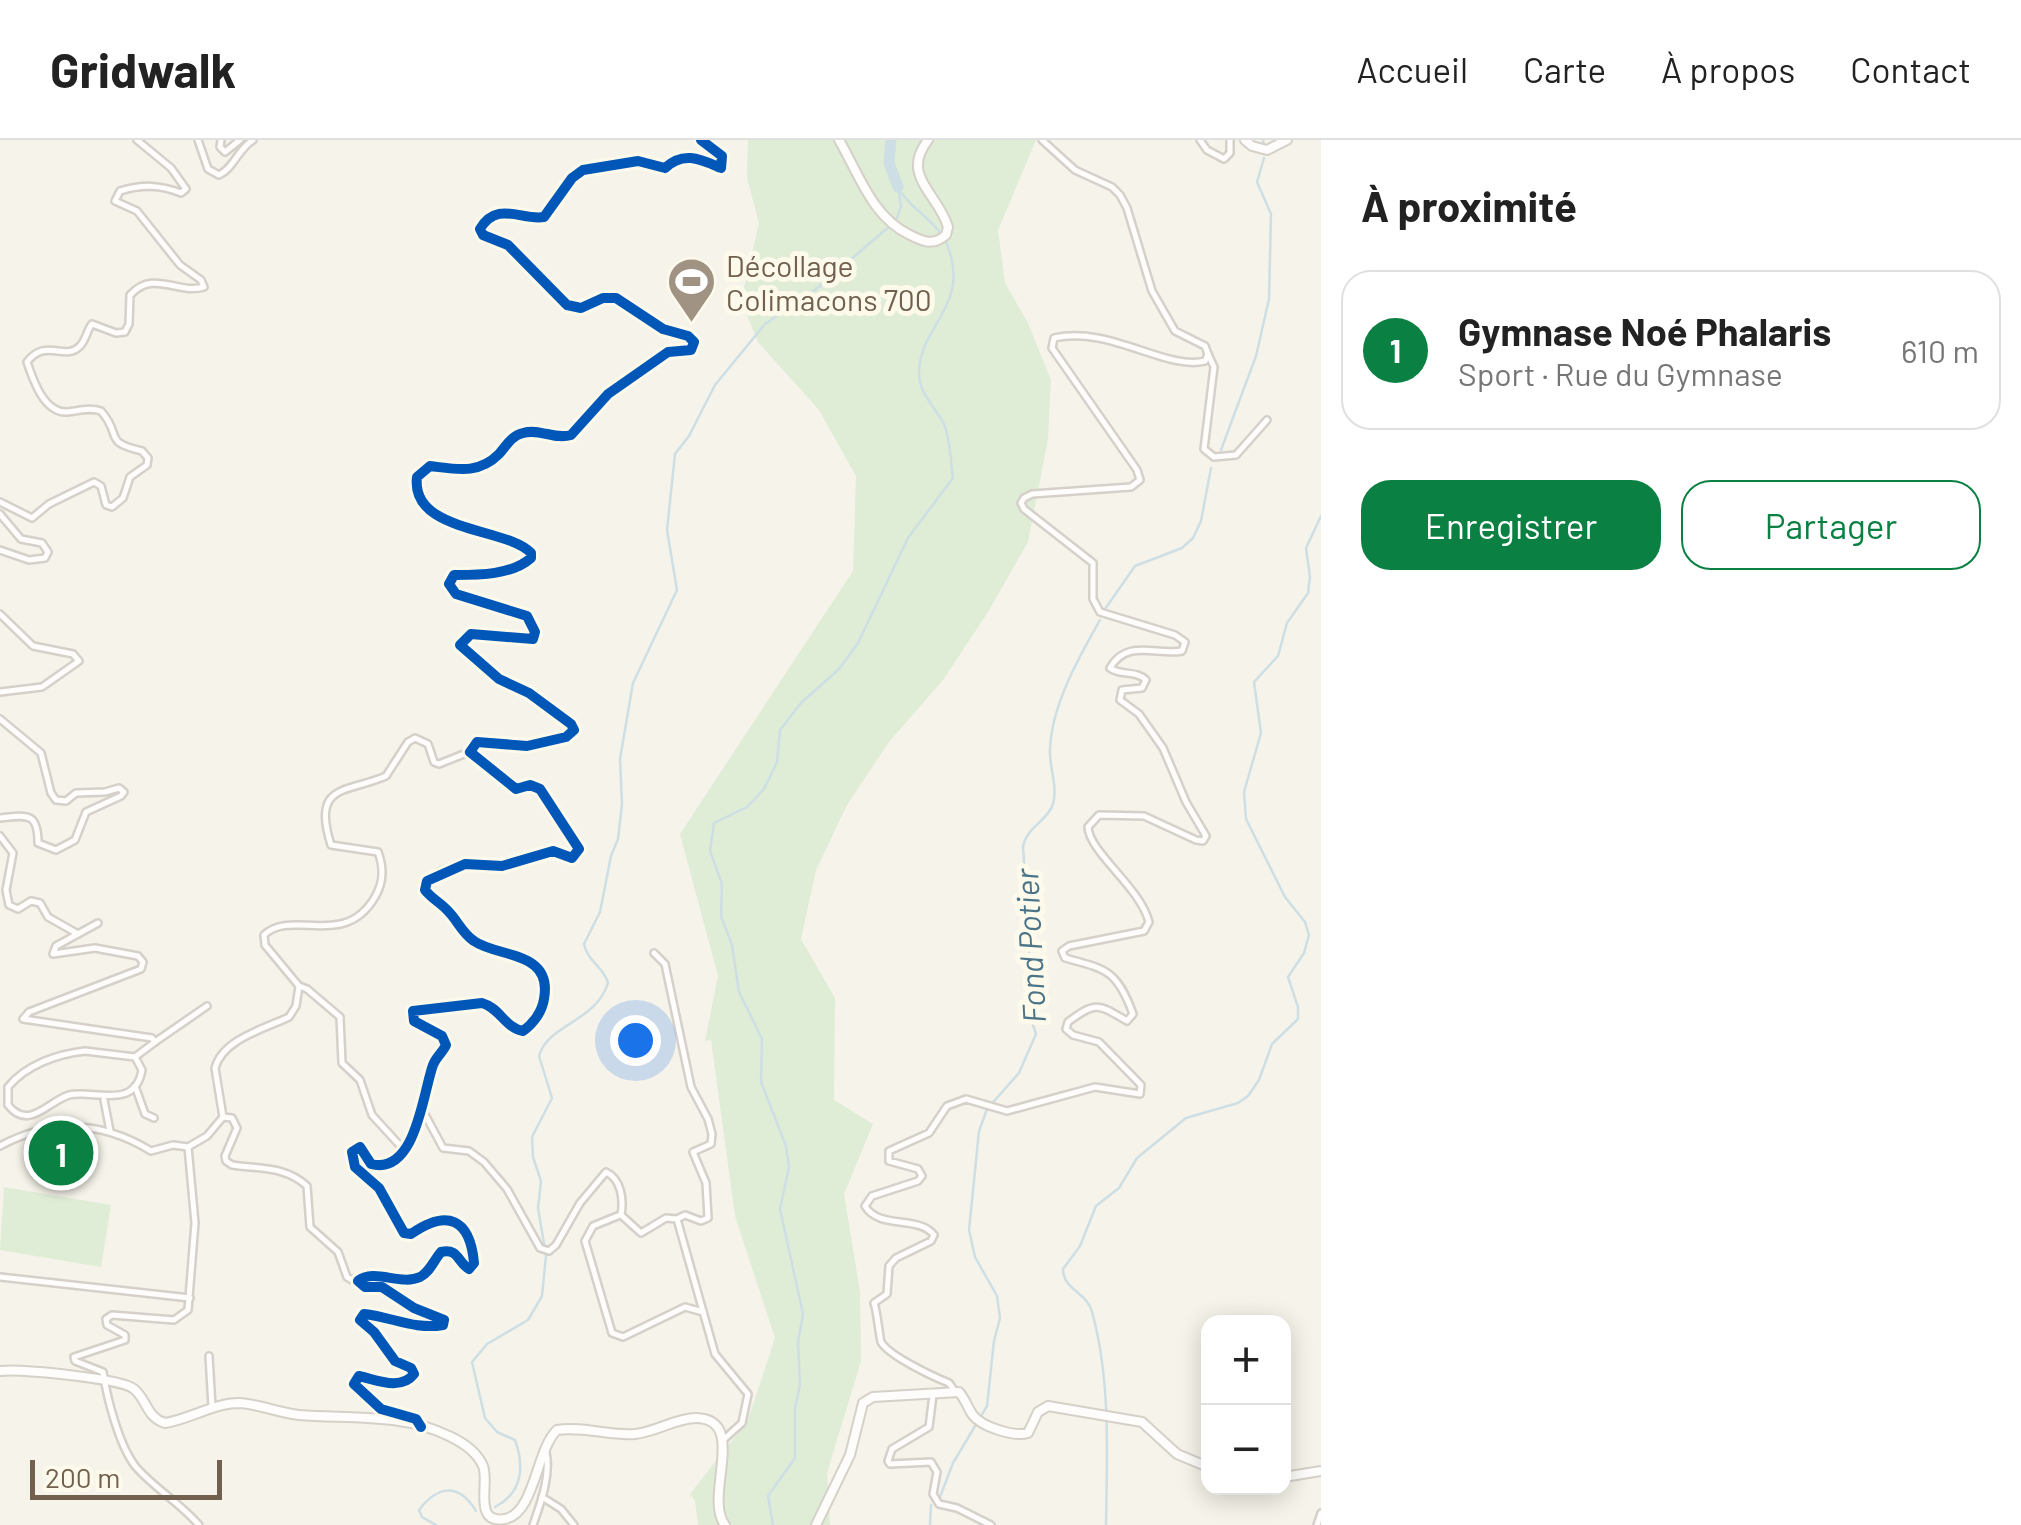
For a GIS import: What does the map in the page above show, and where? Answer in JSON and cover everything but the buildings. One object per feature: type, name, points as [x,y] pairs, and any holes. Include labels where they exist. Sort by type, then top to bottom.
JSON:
[{"type":"main road","points":[[839,140],[879,212],[895,228],[924,242],[934,242],[946,235],[948,227],[917,168],[917,154],[928,140]]},
{"type":"main road","points":[[1246,140],[1267,150],[1287,140]]},
{"type":"main road","points":[[0,1370],[104,1380],[134,1388],[149,1414],[158,1421],[171,1422],[240,1403],[287,1414],[362,1416],[448,1435],[480,1461],[486,1475],[484,1508],[493,1518],[509,1518],[522,1506],[553,1433],[562,1428],[630,1434],[696,1418],[712,1424],[722,1440],[716,1506],[725,1525]]},
{"type":"main road","points":[[816,1525],[850,1455],[863,1404],[873,1397],[954,1391],[964,1396],[977,1419],[1022,1436],[1028,1434],[1038,1412],[1048,1406],[1120,1417],[1142,1422],[1170,1450],[1201,1464]]},
{"type":"main road","points":[[1291,1476],[1321,1471]]},
{"type":"street","points":[[0,502],[32,518],[49,504],[94,482],[100,486],[106,506],[112,507],[123,498],[130,477],[148,464],[142,451],[124,448],[117,442],[101,411],[54,410],[27,362],[31,355],[51,347],[67,352],[76,349],[92,324],[116,334],[125,332],[130,295],[143,284],[153,281],[197,290],[204,287],[204,282],[180,265],[137,211],[114,201],[120,191],[138,186],[157,186],[181,193],[186,189],[171,168],[137,140]]},
{"type":"street","points":[[198,140],[208,169],[219,175],[253,140]]},
{"type":"street","points":[[220,140],[220,147],[226,152],[240,140]]},
{"type":"street","points":[[470,752],[472,745],[482,741],[528,746],[566,737],[574,727],[528,693],[499,679],[461,649],[460,642],[470,634],[533,639],[535,632],[527,616],[456,594],[449,584],[454,576],[484,575],[523,564],[531,553],[524,546],[477,533],[424,506],[417,496],[420,472],[430,466],[476,469],[496,456],[511,438],[528,432],[556,437],[571,435],[608,394],[668,352],[691,350],[694,342],[688,336],[664,329],[616,298],[603,298],[582,308],[567,305],[508,245],[483,236],[480,226],[514,212],[544,218],[582,170],[638,161],[665,168],[671,162],[692,157],[722,168],[722,156],[701,140]]},
{"type":"street","points":[[1042,140],[1075,170],[1112,187],[1120,195],[1152,291],[1176,330],[1205,346],[1214,367],[1204,449],[1214,457],[1236,454],[1267,420]]},
{"type":"street","points":[[1200,140],[1207,150],[1224,159],[1230,153],[1230,140]]},
{"type":"street","points":[[954,1391],[950,1383],[927,1376],[881,1342],[874,1304],[887,1294],[888,1270],[892,1262],[931,1241],[934,1233],[928,1228],[876,1217],[866,1206],[872,1196],[921,1179],[918,1169],[889,1161],[888,1151],[929,1133],[947,1106],[966,1098],[1011,1110],[1094,1087],[1140,1094],[1139,1082],[1099,1042],[1072,1035],[1066,1029],[1068,1022],[1094,1006],[1109,1008],[1127,1021],[1133,1014],[1106,970],[1096,964],[1064,958],[1062,951],[1068,946],[1144,931],[1150,922],[1130,886],[1090,841],[1088,827],[1099,816],[1135,815],[1196,840],[1203,841],[1206,836],[1186,802],[1163,748],[1139,714],[1120,700],[1122,690],[1142,688],[1146,680],[1140,674],[1110,668],[1114,661],[1145,648],[1182,652],[1185,642],[1175,634],[1100,612],[1093,599],[1093,562],[1022,506],[1024,498],[1032,494],[1132,487],[1140,480],[1051,342],[1059,336],[1106,338],[1198,363],[1205,361],[1208,354]]},
{"type":"street","points":[[0,514],[21,539],[42,543],[48,552],[45,558],[37,560],[0,550]]},
{"type":"street","points":[[0,614],[33,646],[73,654],[79,661],[42,686],[0,692]]},
{"type":"street","points":[[0,719],[42,753],[50,794],[56,800],[66,801],[83,792],[120,788],[124,792],[86,812],[75,840],[56,850],[38,843],[38,826],[33,820],[20,816],[0,818]]},
{"type":"street","points":[[404,1150],[372,1115],[360,1080],[342,1063],[340,1016],[307,988],[299,986],[265,946],[264,935],[277,926],[324,927],[354,920],[366,912],[383,883],[378,852],[331,845],[327,812],[331,796],[342,788],[386,776],[408,742],[415,738],[428,744],[434,762],[439,764],[470,752]]},
{"type":"street","points":[[358,1283],[365,1276],[417,1278],[427,1272],[441,1252],[448,1250],[458,1255],[466,1268],[472,1268],[474,1263],[472,1241],[460,1225],[441,1219],[404,1234],[379,1188],[360,1173],[352,1156],[354,1148],[360,1147],[371,1164],[378,1166],[394,1160],[410,1142],[434,1062],[446,1045],[442,1036],[414,1021],[413,1011],[482,1003],[492,1007],[513,1028],[523,1031],[537,1016],[544,992],[540,975],[532,965],[512,952],[483,947],[466,935],[447,910],[428,895],[427,881],[465,864],[502,866],[556,851],[572,858],[580,848],[540,790],[530,786],[516,789],[470,752]]},
{"type":"street","points":[[0,836],[14,852],[6,890],[9,905],[18,909],[31,901],[40,903],[48,917],[78,934]]},
{"type":"street","points":[[98,923],[56,946],[54,954],[95,948],[138,956],[143,965],[29,1012],[23,1020],[150,1036],[154,1042]]},
{"type":"street","points":[[621,1214],[641,1233],[666,1218],[685,1215],[704,1222],[708,1218],[706,1183],[692,1152],[711,1144],[712,1134],[691,1087],[666,964],[654,953]]},
{"type":"street","points":[[224,1117],[214,1068],[216,1060],[238,1041],[289,1017],[296,1006],[299,986]]},
{"type":"street","points":[[134,1058],[142,1070],[135,1086],[126,1092],[104,1098],[80,1093],[66,1096],[36,1116],[13,1111],[6,1097],[14,1080],[64,1053],[85,1051],[134,1058],[207,1006]]},
{"type":"street","points":[[135,1086],[145,1114],[154,1118]]},
{"type":"street","points":[[104,1098],[110,1131]]},
{"type":"street","points":[[422,1108],[443,1148],[474,1153],[502,1182],[540,1248],[549,1251],[556,1245],[580,1203],[606,1172],[617,1182],[621,1214]]},
{"type":"street","points":[[0,1146],[26,1132],[80,1127],[110,1131],[152,1152],[173,1145],[188,1147],[208,1136],[224,1117]]},
{"type":"street","points":[[224,1117],[232,1118],[237,1128],[226,1161],[288,1172],[298,1178],[306,1186],[310,1227],[338,1252],[347,1276],[358,1283],[382,1287],[414,1308],[444,1320],[443,1325],[436,1327],[406,1326],[364,1314],[360,1320],[381,1339],[395,1361],[411,1368],[414,1374],[407,1381],[390,1384],[359,1376],[354,1384],[381,1409],[416,1418],[421,1427]]},
{"type":"street","points":[[188,1147],[195,1223],[186,1314],[174,1320],[108,1316],[107,1325],[124,1335],[125,1340],[75,1354],[74,1358],[101,1369],[104,1389],[134,1465],[200,1525]]},
{"type":"street","points":[[621,1214],[593,1226],[586,1241],[609,1330],[623,1337],[684,1307],[697,1308],[705,1314]]},
{"type":"street","points":[[678,1219],[719,1362],[748,1394],[738,1430],[722,1440]]},
{"type":"street","points":[[0,1277],[190,1298]]},
{"type":"street","points":[[209,1356],[212,1409]]},
{"type":"street","points":[[932,1392],[929,1426],[892,1449],[888,1461],[930,1462],[937,1472],[933,1494],[939,1504],[957,1508],[991,1525]]},
{"type":"street","points":[[533,1525],[548,1464],[545,1449]]},
{"type":"street","points":[[542,1497],[566,1513],[574,1525]]},
{"type":"street","points":[[1317,1525],[1321,1513]]},
{"type":"green space","points":[[748,140],[1036,140],[998,230],[1005,283],[1028,323],[1051,380],[1048,439],[1028,542],[943,680],[889,742],[847,805],[816,870],[801,939],[835,998],[834,1100],[873,1124],[844,1194],[860,1292],[861,1361],[827,1473],[830,1525],[698,1525],[695,1501],[690,1494],[748,1420],[775,1338],[735,1216],[711,1040],[705,1041],[718,976],[680,834],[853,571],[856,476],[819,410],[758,342],[741,301],[759,223],[747,178]]},
{"type":"green space","points":[[4,1187],[111,1205],[101,1267],[0,1250]]},
{"type":"waterway","points":[[891,140],[889,163],[898,187]]},
{"type":"waterway","name":"Fond Potier","points":[[1263,140],[1264,145]]},
{"type":"waterway","name":"Fond Potier","points":[[1221,450],[1256,356],[1269,299],[1271,214],[1257,182],[1264,158]]},
{"type":"waterway","points":[[773,1525],[768,1496],[795,1458],[795,1407],[800,1386],[798,1342],[803,1314],[780,1209],[789,1167],[786,1146],[761,1082],[762,1039],[739,992],[732,945],[721,916],[722,884],[710,851],[714,823],[747,807],[764,789],[777,762],[780,730],[801,703],[839,669],[858,643],[908,538],[953,478],[946,430],[919,378],[922,353],[950,298],[953,265],[943,236],[898,187]]},
{"type":"waterway","points":[[897,218],[901,206],[899,193]]},
{"type":"waterway","points":[[495,1507],[516,1487],[520,1460],[515,1440],[497,1432],[485,1418],[472,1362],[487,1344],[528,1320],[542,1296],[546,1255],[538,1208],[541,1181],[533,1157],[532,1137],[552,1098],[539,1056],[552,1037],[593,1006],[608,983],[584,944],[600,912],[618,839],[622,804],[620,759],[633,683],[677,590],[667,530],[675,454],[689,436],[715,385],[765,324],[816,289],[891,225]]},
{"type":"waterway","name":"Fond Potier","points":[[1105,609],[1135,566],[1182,548],[1193,538],[1201,521],[1211,468]]},
{"type":"waterway","points":[[1106,1525],[1106,1418],[1098,1338],[1089,1305],[1067,1282],[1063,1269],[1080,1246],[1096,1206],[1119,1188],[1137,1158],[1186,1118],[1238,1103],[1248,1096],[1259,1080],[1272,1044],[1298,1019],[1288,977],[1304,953],[1309,935],[1246,819],[1244,792],[1261,733],[1254,682],[1278,656],[1287,623],[1308,593],[1306,548],[1321,516]]},
{"type":"waterway","name":"Fond Potier","points":[[940,1497],[953,1463],[987,1406],[1000,1318],[997,1296],[975,1257],[969,1230],[979,1131],[987,1109],[1019,1073],[1036,1034],[1025,1002],[1030,942],[1023,847],[1053,804],[1050,750],[1055,716],[1100,620]]},
{"type":"waterway","points":[[436,1525],[422,1517],[419,1510],[441,1492],[456,1492],[476,1511]]},
{"type":"waterway","name":"Fond Potier","points":[[930,1525],[931,1505]]},
{"type":"cycle path","points":[[421,1427],[416,1419],[381,1409],[354,1384],[359,1376],[396,1383],[414,1374],[411,1368],[395,1361],[360,1320],[364,1314],[413,1325],[443,1325],[444,1320],[414,1308],[382,1287],[365,1287],[358,1281],[372,1276],[405,1280],[420,1277],[441,1252],[447,1251],[469,1269],[474,1263],[472,1248],[462,1227],[446,1220],[411,1234],[404,1233],[379,1188],[355,1167],[352,1152],[360,1147],[371,1164],[386,1164],[408,1145],[415,1129],[433,1065],[446,1045],[442,1036],[414,1021],[413,1011],[482,1003],[523,1031],[543,1004],[545,983],[540,972],[521,958],[470,938],[425,890],[427,881],[465,864],[502,866],[553,851],[572,858],[579,849],[540,789],[530,785],[516,789],[470,752],[477,742],[527,746],[566,737],[574,730],[529,693],[499,679],[460,645],[471,634],[533,639],[535,632],[527,616],[456,594],[449,584],[454,575],[514,568],[531,558],[531,553],[428,509],[419,495],[417,477],[430,466],[466,469],[483,465],[523,433],[571,435],[608,394],[668,352],[691,350],[694,342],[688,336],[663,329],[616,298],[603,298],[581,308],[567,305],[508,245],[483,235],[480,229],[494,215],[544,217],[572,178],[583,170],[638,161],[665,168],[686,158],[721,168],[722,156],[701,140]]},
{"type":"place","name":"Décollage Colimacons 700","points":[[691,324]]},
{"type":"place","name":"Gymnase Noé Phalaris","points":[[61,1153]]}]
